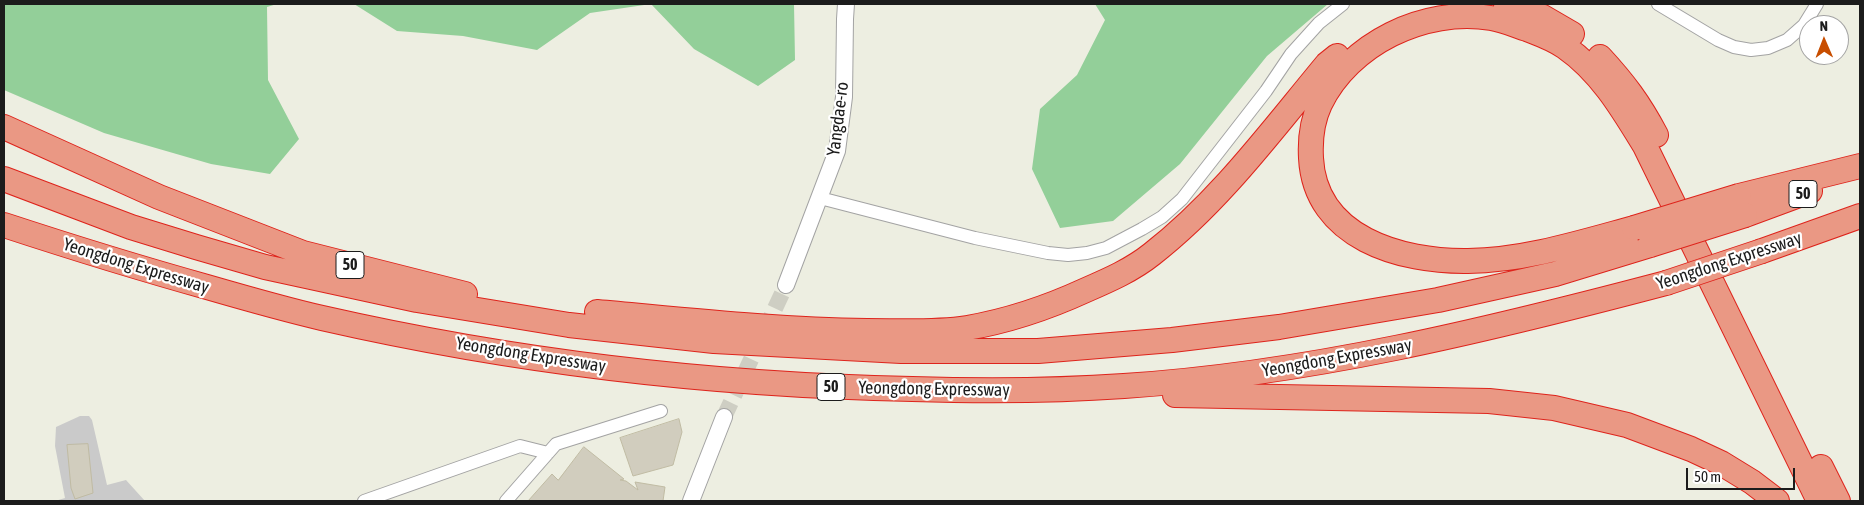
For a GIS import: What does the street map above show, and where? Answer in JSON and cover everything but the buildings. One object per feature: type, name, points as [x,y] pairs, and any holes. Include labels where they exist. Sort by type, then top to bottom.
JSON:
[{"type":"highway","points":[[532,306],[806,330],[896,331],[933,331],[968,328],[1039,309],[1065,300],[1108,280],[1151,255],[1205,207],[1231,180],[1327,64],[1355,40],[1379,24],[1410,10],[1434,4]]},
{"type":"highway","points":[[1506,4],[1541,16],[1577,37],[1599,57],[1635,98],[1666,154],[1838,501]]},
{"type":"highway","points":[[1820,501],[1645,146],[1596,74],[1564,46],[1548,37],[1491,18],[1470,16],[1429,21],[1410,26],[1366,49],[1344,68],[1319,106],[1313,124],[1312,171],[1319,195],[1328,209],[1341,223],[1357,235],[1376,245],[1419,257],[1467,261],[1525,256],[1642,236],[1742,206],[1860,166]]},
{"type":"highway","name":"Yeongdong Expressway","points":[[4,127],[159,197],[303,253],[460,293],[714,341]]},
{"type":"highway","name":"50","points":[[1742,206],[1782,203],[1860,171]]},
{"type":"highway","name":"Yeongdong Expressway","points":[[4,179],[131,226],[196,247],[265,267],[418,300],[569,325],[714,341],[901,351],[1038,351],[1172,340],[1279,327],[1438,300],[1555,274],[1642,236]]},
{"type":"highway","name":"Yeongdong Expressway","points":[[4,225],[110,259],[319,318],[522,356],[626,370],[755,383],[855,388],[960,390],[1124,386],[1200,379],[1293,367],[1413,345],[1519,321],[1666,283],[1860,216]]},
{"type":"highway","points":[[960,390],[1469,400],[1526,404],[1586,415],[1627,425],[1660,436],[1721,463],[1752,482],[1777,501]]},
{"type":"street","name":"Yangdae-ro","points":[[786,285],[837,151],[844,97],[846,4]]},
{"type":"street","points":[[820,198],[975,238],[1048,253],[1086,254],[1106,248],[1155,221],[1182,200],[1266,92],[1291,54],[1319,23],[1342,4]]},
{"type":"street","points":[[1658,4],[1718,40],[1734,47],[1751,50],[1768,48],[1787,40],[1804,25],[1817,4]]},
{"type":"street","points":[[506,501],[556,444],[661,410]]},
{"type":"street","points":[[691,501],[724,417]]},
{"type":"street","points":[[364,501],[520,446],[548,453]]},
{"type":"shaded area","points":[[80,416],[89,416],[92,420],[107,485],[126,480],[145,501],[55,501],[65,498],[55,446],[56,427]]},
{"type":"green space","points":[[4,4],[277,4],[267,7],[268,80],[299,139],[270,174],[211,164],[104,133],[4,90]]},
{"type":"green space","points":[[354,4],[651,4],[590,13],[537,50],[463,36],[397,31]]},
{"type":"green space","points":[[651,4],[794,4],[795,60],[758,86],[694,49]]},
{"type":"green space","points":[[1095,4],[1328,4],[1267,56],[1180,164],[1113,221],[1060,228],[1032,169],[1040,109],[1077,75],[1105,20]]},
{"type":"tunnel","points":[[724,417],[786,285]]}]
